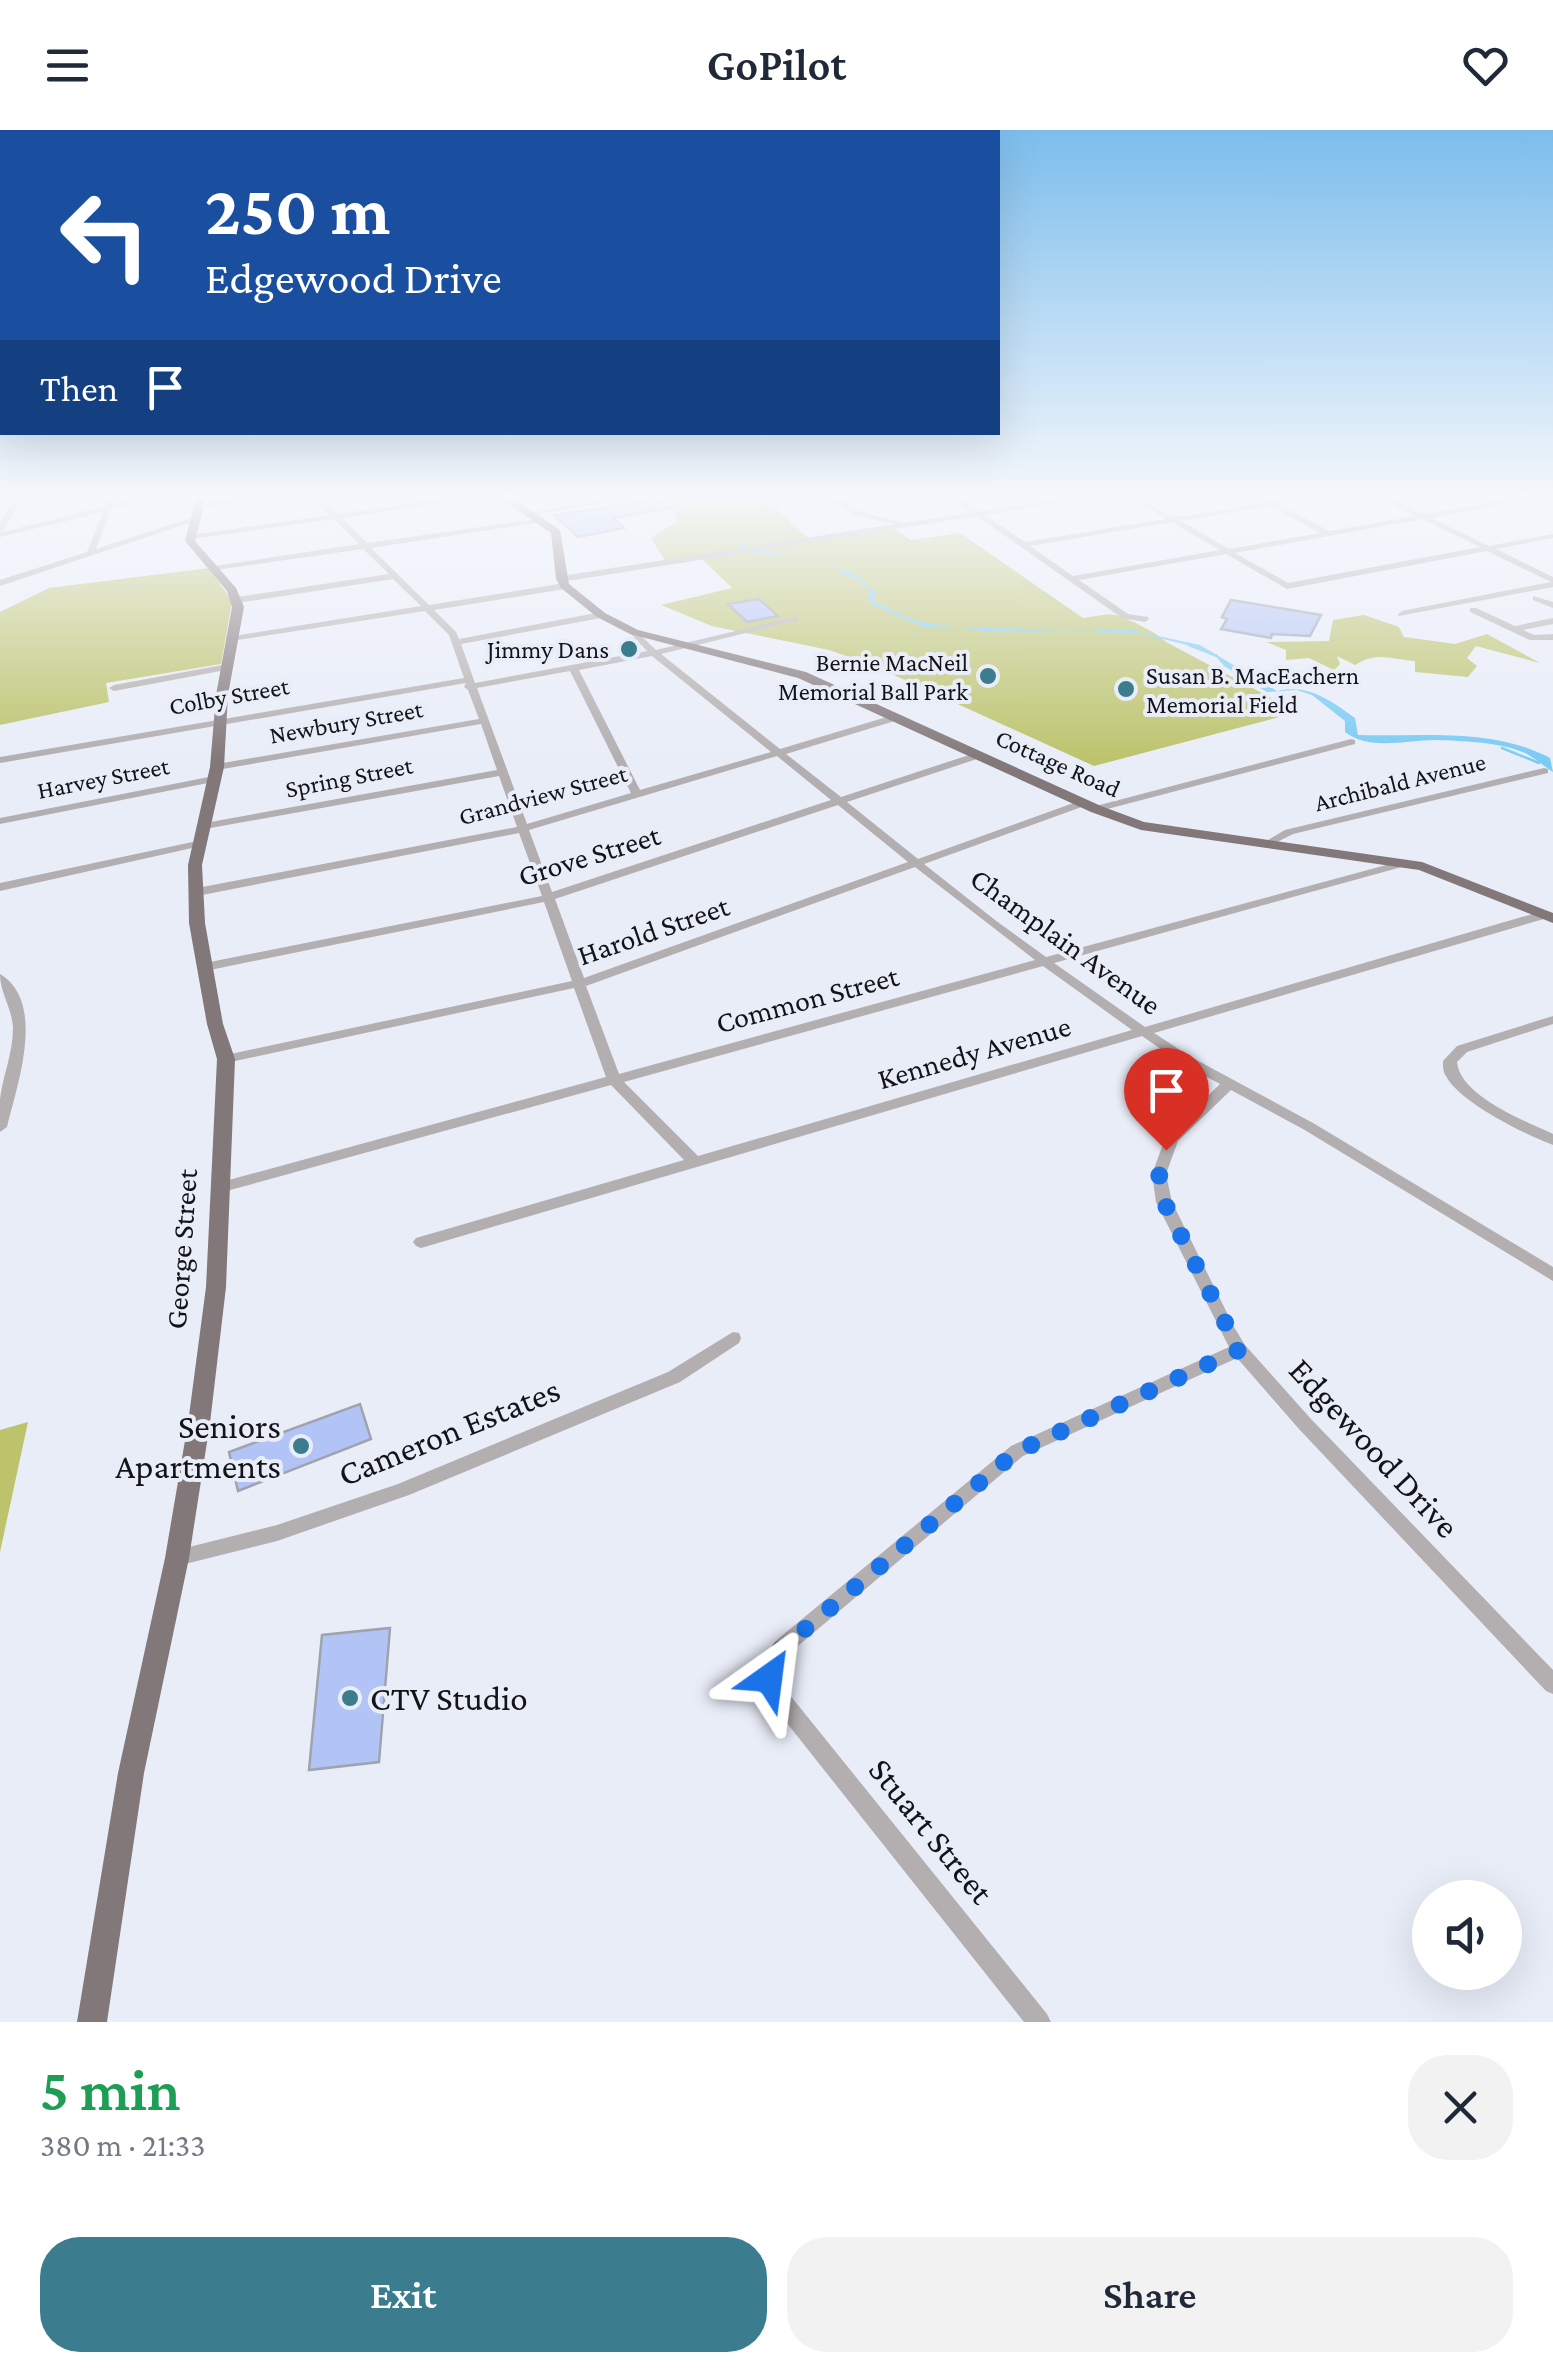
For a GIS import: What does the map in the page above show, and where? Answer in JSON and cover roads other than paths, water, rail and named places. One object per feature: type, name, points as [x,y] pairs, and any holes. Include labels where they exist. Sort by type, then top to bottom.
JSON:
[{"type":"main road","points":[[227,585],[237,600]]},
{"type":"main road","name":"Cottage Road","points":[[566,585],[601,615],[634,632],[802,675],[1141,826],[1404,863],[1446,873],[1548,917]]},
{"type":"main road","name":"George Street","points":[[92,2022],[131,1774],[177,1558],[216,1287],[226,1059],[214,1024],[197,922],[197,844],[205,826],[215,773],[237,600]]},
{"type":"street","points":[[237,600],[334,585]]},
{"type":"street","points":[[404,585],[458,642],[468,683],[614,1080],[695,1162]]},
{"type":"street","points":[[234,639],[429,610],[552,585]]},
{"type":"street","points":[[1081,585],[1125,616],[1145,619]]},
{"type":"street","points":[[1402,614],[1537,585]]},
{"type":"street","points":[[1536,598],[1553,605]]},
{"type":"street","points":[[1473,610],[1533,638],[1553,637]]},
{"type":"street","points":[[458,642],[601,615]]},
{"type":"street","name":"Colby Street","points":[[0,760],[219,720],[573,668],[686,647],[795,618]]},
{"type":"street","points":[[1515,629],[1553,622]]},
{"type":"street","name":"Champlain Avenue","points":[[634,632],[654,653],[915,863],[1142,1032],[1308,1126],[1553,1275]]},
{"type":"street","points":[[114,688],[228,666]]},
{"type":"street","points":[[573,668],[637,794]]},
{"type":"street","name":"Grandview Street","points":[[197,892],[522,829],[894,718]]},
{"type":"street","name":"Newbury Street","points":[[215,773],[482,722]]},
{"type":"street","name":"Harold Street","points":[[226,1059],[578,984],[915,863],[1089,806],[1351,742]]},
{"type":"street","name":"Grove Street","points":[[205,967],[547,898],[979,755]]},
{"type":"street","name":"Archibald Avenue","points":[[1268,843],[1289,832],[1544,771]]},
{"type":"street","name":"Spring Street","points":[[205,826],[501,772]]},
{"type":"street","name":"Harvey Street","points":[[0,821],[215,773]]},
{"type":"street","points":[[0,887],[197,844]]},
{"type":"street","name":"Common Street","points":[[223,1187],[1404,863]]},
{"type":"street","name":"Kennedy Avenue","points":[[421,1242],[1548,917]]},
{"type":"street","points":[[0,978],[14,995],[20,1020],[0,1127]]},
{"type":"street","points":[[1553,1020],[1459,1050],[1448,1066],[1452,1078],[1467,1093],[1553,1140]]},
{"type":"street","name":"Edgewood Drive","points":[[1229,1084],[1171,1138],[1159,1174],[1164,1202],[1239,1350],[1309,1429],[1553,1684]]},
{"type":"street","name":"Cameron Estates","points":[[177,1558],[278,1533],[403,1490],[674,1377],[733,1338]]},
{"type":"street","name":"Stuart Street","points":[[1039,2022],[778,1696],[769,1665],[780,1650],[1016,1452],[1239,1350]]},
{"type":"water","points":[[865,585],[872,588],[876,596],[872,600],[896,613],[958,628],[924,627],[872,604],[868,600],[870,590]]},
{"type":"water","points":[[958,628],[1078,630],[1029,631]]},
{"type":"water","points":[[1125,629],[1200,645],[1277,691],[1288,689],[1299,690],[1328,700],[1355,718],[1358,735],[1456,736],[1504,742],[1550,758],[1553,772],[1527,754],[1495,745],[1436,740],[1389,743],[1355,738],[1345,732],[1345,721],[1312,695],[1297,690],[1267,692],[1224,666],[1214,654],[1130,631],[1078,630]]},
{"type":"waterway","points":[[872,602],[912,621]]},
{"type":"waterway","points":[[981,630],[1041,631]]},
{"type":"waterway","points":[[1096,631],[1136,632]]},
{"type":"waterway","points":[[1189,645],[1217,656]]},
{"type":"waterway","points":[[1502,748],[1539,763]]},
{"type":"place","name":"Jimmy Dans","points":[[629,649]]},
{"type":"place","name":"Bernie MacNeil Memorial Ball Park","points":[[988,676]]},
{"type":"place","name":"Susan B. MacEachern Memorial Field","points":[[1126,689]]},
{"type":"place","name":"Seniors Apartments","points":[[301,1446]]},
{"type":"place","name":"CTV Studio","points":[[350,1698]]}]
